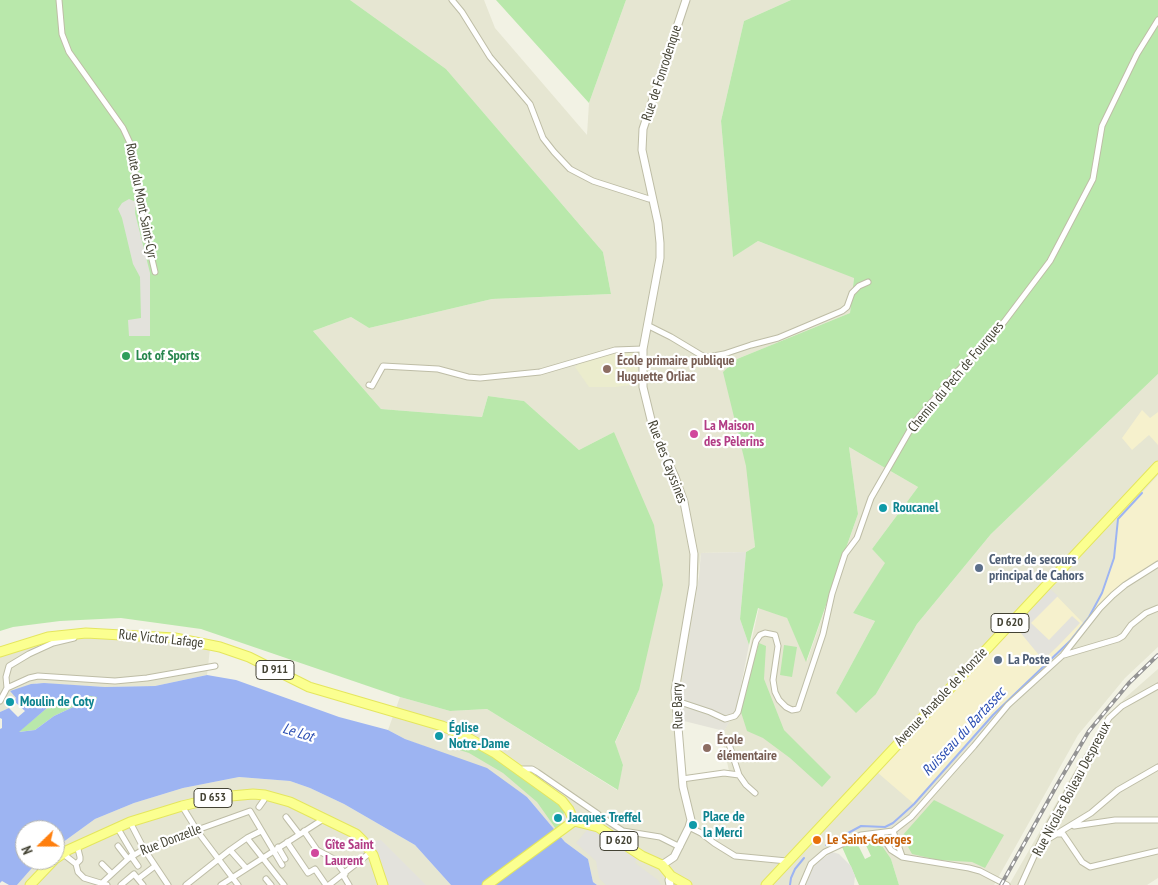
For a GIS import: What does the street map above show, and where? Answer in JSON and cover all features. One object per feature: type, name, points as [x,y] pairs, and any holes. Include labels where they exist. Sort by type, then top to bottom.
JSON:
[{"type":"main road","name":"Avenue Anatole de Monzie","points":[[766,885],[1158,466]]},
{"type":"main road","name":"Rue Victor Lafage","points":[[0,652],[48,637],[86,633],[175,638],[220,647],[249,658],[309,688],[442,726],[459,733],[484,745],[520,772]]},
{"type":"main road","name":"D 911","points":[[520,772],[562,801],[574,821]]},
{"type":"main road","name":"D 653","points":[[65,852],[116,827],[182,806],[233,795],[265,795],[290,802],[356,834],[364,841],[371,852],[383,885]]},
{"type":"main road","points":[[487,885],[574,821]]},
{"type":"main road","name":"D 620","points":[[574,821],[598,827],[646,859],[662,865],[671,880],[688,885]]},
{"type":"main road","name":"D 653","points":[[30,885],[44,870]]},
{"type":"street","name":"Route du Mont Saint-Cyr","points":[[59,0],[62,34],[69,52],[123,128],[130,143],[142,217],[155,272]]},
{"type":"street","points":[[452,0],[466,18],[490,57],[530,104],[543,138],[570,169],[593,180],[653,199]]},
{"type":"street","name":"Rue de Fonrodenque","points":[[647,325],[660,258],[658,223],[642,150],[643,129],[686,0]]},
{"type":"street","name":"Chemin du Pech de Fourques","points":[[676,703],[710,712],[725,719],[732,718],[738,712],[756,641],[765,632],[775,635],[778,646],[773,680],[778,700],[792,710],[798,709],[823,634],[832,594],[845,554],[857,538],[871,498],[914,423],[958,371],[1004,322],[1050,261],[1093,179],[1102,126],[1137,54],[1158,20]]},
{"type":"street","points":[[647,325],[701,355],[708,357],[724,354],[778,338],[842,311],[847,307],[852,294],[859,286],[868,282]]},
{"type":"street","name":"Rue des Cayssines","points":[[647,325],[643,349],[643,387],[654,432],[675,477],[684,502],[694,547],[695,569],[690,600]]},
{"type":"street","points":[[369,385],[372,386],[383,366],[438,369],[468,377],[480,378],[540,372],[615,350],[643,349]]},
{"type":"street","points":[[802,885],[808,867],[825,852],[861,835],[893,831],[911,816],[936,790],[1008,705],[1063,655],[1112,595],[1158,564]]},
{"type":"street","name":"Rue Barry","points":[[689,827],[691,820],[682,779],[676,703],[677,674],[690,600]]},
{"type":"street","points":[[1063,655],[1118,639],[1146,613],[1158,608]]},
{"type":"street","points":[[0,702],[7,688],[6,672],[14,662],[53,643],[86,633]]},
{"type":"street","points":[[7,688],[38,676],[115,681],[148,678],[215,666]]},
{"type":"street","name":"Rue Nicolas Boileau Despreaux","points":[[1021,885],[1040,844],[1076,776],[1114,712],[1138,696],[1158,686]]},
{"type":"street","points":[[729,744],[739,775],[755,793]]},
{"type":"street","points":[[1040,844],[1071,827],[1118,790],[1158,767]]},
{"type":"street","points":[[520,772],[523,769],[532,769],[623,831],[660,837],[680,847]]},
{"type":"street","points":[[682,779],[724,774],[739,775]]},
{"type":"street","points":[[259,807],[265,795]]},
{"type":"street","points":[[182,806],[197,830],[238,885]]},
{"type":"street","name":"Rue Donzelle","points":[[105,884],[111,873],[130,856],[144,848],[250,811],[261,831]]},
{"type":"street","points":[[286,817],[317,850],[334,859],[349,885]]},
{"type":"street","points":[[221,885],[325,818]]},
{"type":"street","points":[[1071,827],[1115,820],[1158,820]]},
{"type":"street","points":[[130,822],[168,885]]},
{"type":"street","points":[[116,827],[130,856]]},
{"type":"street","points":[[662,865],[674,857],[689,827],[735,856],[787,862]]},
{"type":"street","points":[[186,885],[230,850],[261,831],[282,865]]},
{"type":"street","points":[[893,831],[902,856]]},
{"type":"street","points":[[880,833],[891,850],[902,856],[980,871],[1007,885]]},
{"type":"street","points":[[1056,834],[1063,834],[1082,862],[1090,867],[1158,851]]},
{"type":"street","points":[[247,838],[284,885]]},
{"type":"street","points":[[287,842],[308,873],[315,869],[327,885],[371,852]]},
{"type":"street","points":[[76,864],[80,860],[77,845]]},
{"type":"street","points":[[118,846],[138,866]]},
{"type":"street","points":[[278,847],[285,859]]},
{"type":"street","points":[[230,850],[246,868]]},
{"type":"street","points":[[65,860],[76,864]]},
{"type":"street","points":[[76,864],[78,872],[84,878],[105,884]]},
{"type":"street","points":[[102,864],[111,873]]},
{"type":"street","points":[[138,879],[155,866]]},
{"type":"street","points":[[121,885],[134,874],[143,885]]},
{"type":"street","points":[[82,885],[84,878]]},
{"type":"street","points":[[266,879],[271,885]]},
{"type":"shaded area","points":[[350,0],[484,0],[495,28],[587,135],[589,103],[626,0],[791,0],[744,21],[721,121],[733,256],[758,241],[854,277],[850,313],[737,359],[755,547],[746,552],[701,553],[680,720],[686,776],[729,771],[721,735],[736,711],[759,607],[787,618],[807,661],[858,514],[849,447],[918,487],[872,549],[886,563],[853,613],[875,621],[836,693],[876,694],[917,624],[991,534],[1158,374],[1158,647],[1125,678],[1078,735],[994,885],[899,885],[891,859],[863,839],[820,859],[814,865],[805,885],[597,885],[593,882],[588,859],[565,842],[527,797],[436,751],[388,730],[400,697],[450,711],[487,709],[617,790],[623,765],[615,743],[639,690],[614,432],[579,450],[524,401],[488,396],[482,417],[381,409],[313,331],[351,317],[369,328],[492,299],[611,294],[603,252],[446,69]]},
{"type":"shaded area","points":[[129,199],[136,202],[135,213],[150,273],[150,336],[129,336],[128,320],[141,318],[140,277],[133,264],[118,209],[122,203]]},
{"type":"shaded area","name":"École primaire publique Huguette Orliac","points":[[635,350],[637,353],[638,384],[615,387],[589,387],[575,367],[580,363],[607,355]]},
{"type":"shaded area","points":[[1142,410],[1150,418],[1158,412],[1158,445],[1149,435],[1132,450],[1122,438]]},
{"type":"shaded area","points":[[1158,475],[1158,562],[1130,577],[1091,613],[1102,593],[1114,558],[1118,519]]},
{"type":"shaded area","points":[[746,552],[740,619],[749,645],[736,711],[724,731],[680,720],[680,693],[701,553]]},
{"type":"shaded area","points":[[1049,588],[1084,624],[1070,641],[993,715],[914,804],[878,773]]},
{"type":"shaded area","points":[[1049,588],[1058,596],[1031,623],[1049,640],[1072,616],[1080,623],[1043,660],[1015,626]]},
{"type":"shaded area","points":[[84,629],[144,630],[211,640],[207,675],[155,686],[105,687],[37,683],[10,691],[16,698],[9,708],[0,712],[0,648],[55,631]]},
{"type":"shaded area","points":[[1158,669],[1158,878],[1147,885],[1009,885],[1093,739],[1125,698]]},
{"type":"shaded area","points":[[239,777],[290,781],[310,788],[344,804],[415,845],[451,885],[17,885],[30,870],[65,870],[65,841],[95,819],[134,803],[183,788]]},
{"type":"shaded area","points":[[588,829],[603,835],[637,859],[635,863],[658,880],[661,885],[606,885],[599,878],[596,861],[576,843]]},
{"type":"shaded area","points":[[381,840],[426,885],[387,885],[371,842]]},
{"type":"shaded area","points":[[832,852],[839,854],[851,866],[855,876],[854,885],[805,885],[814,865]]},
{"type":"green space","points":[[0,0],[350,0],[446,69],[603,252],[611,294],[492,299],[369,328],[351,317],[313,331],[381,409],[482,417],[488,396],[524,401],[579,450],[614,432],[654,525],[663,585],[639,690],[615,742],[623,765],[618,790],[487,709],[450,711],[400,697],[201,629],[121,618],[60,621],[13,627],[0,631]]},
{"type":"green space","points":[[496,0],[626,0],[589,103]]},
{"type":"green space","points":[[791,0],[1158,0],[1158,374],[991,534],[917,624],[876,694],[856,713],[836,693],[875,621],[853,613],[885,563],[872,549],[918,487],[849,447],[858,514],[806,662],[787,618],[758,608],[749,645],[740,619],[746,552],[755,547],[746,466],[723,372],[737,359],[850,313],[854,278],[758,241],[733,257],[721,121],[744,21]]},
{"type":"green space","points":[[759,643],[766,646],[764,679],[784,730],[831,777],[822,787],[790,758],[763,738],[747,731],[740,709]]},
{"type":"green space","points":[[784,645],[797,647],[792,677],[780,675]]},
{"type":"green space","points":[[90,696],[98,697],[96,700],[84,702],[54,716],[35,730],[18,732],[47,708],[60,701]]},
{"type":"green space","points":[[452,741],[461,741],[489,753],[559,804],[564,812],[561,824],[556,829],[537,802],[503,773],[469,753],[447,746]]},
{"type":"green space","points":[[934,800],[1004,835],[985,868],[972,862],[938,860],[912,854],[902,836]]},
{"type":"green space","points":[[863,839],[878,840],[891,859],[899,885],[859,885],[842,847],[856,841],[865,859],[871,856]]},
{"type":"water","name":"Le Lot","points":[[207,675],[236,680],[339,717],[388,730],[405,739],[487,768],[527,797],[565,842],[588,859],[593,882],[597,885],[451,885],[415,845],[344,804],[290,781],[239,777],[183,788],[134,803],[95,819],[65,841],[65,820],[15,820],[15,870],[30,870],[17,885],[9,885],[2,881],[0,883],[0,729],[2,728],[2,719],[0,718],[0,712],[9,708],[18,717],[25,711],[14,701],[16,698],[10,691],[31,684],[44,683],[105,687],[155,686]],"holes":[[[90,696],[97,697],[96,700],[84,702],[54,716],[35,730],[19,732],[47,708],[60,701]]]},
{"type":"waterway","name":"Ruisseau du Bartassec","points":[[826,845],[861,826],[885,827],[893,823],[914,804],[993,715],[1070,641],[1089,617],[1102,593],[1114,558],[1118,519],[1142,493]]},
{"type":"waterway","name":"Ruisseau du Bartassec","points":[[790,885],[795,869],[804,858]]},
{"type":"railway","points":[[1001,885],[1089,731],[1129,683],[1158,655]]},
{"type":"place","name":"Lot of Sports","points":[[126,356]]},
{"type":"place","name":"École primaire publique Huguette Orliac","points":[[607,369]]},
{"type":"place","name":"La Maison des Pèlerins","points":[[694,434]]},
{"type":"place","name":"Roucanel","points":[[883,508]]},
{"type":"place","name":"Centre de secours principal de Cahors","points":[[979,568]]},
{"type":"place","name":"La Poste","points":[[998,660]]},
{"type":"place","name":"Moulin de Coty","points":[[10,702]]},
{"type":"place","name":"Église Notre-Dame","points":[[439,736]]},
{"type":"place","name":"École élémentaire","points":[[707,748]]},
{"type":"place","name":"Jacques Treffel","points":[[558,818]]},
{"type":"place","name":"Place de la Merci","points":[[693,825]]},
{"type":"place","name":"Le Saint-Georges","points":[[817,840]]},
{"type":"place","name":"Gîte Saint Laurent","points":[[315,853]]}]
